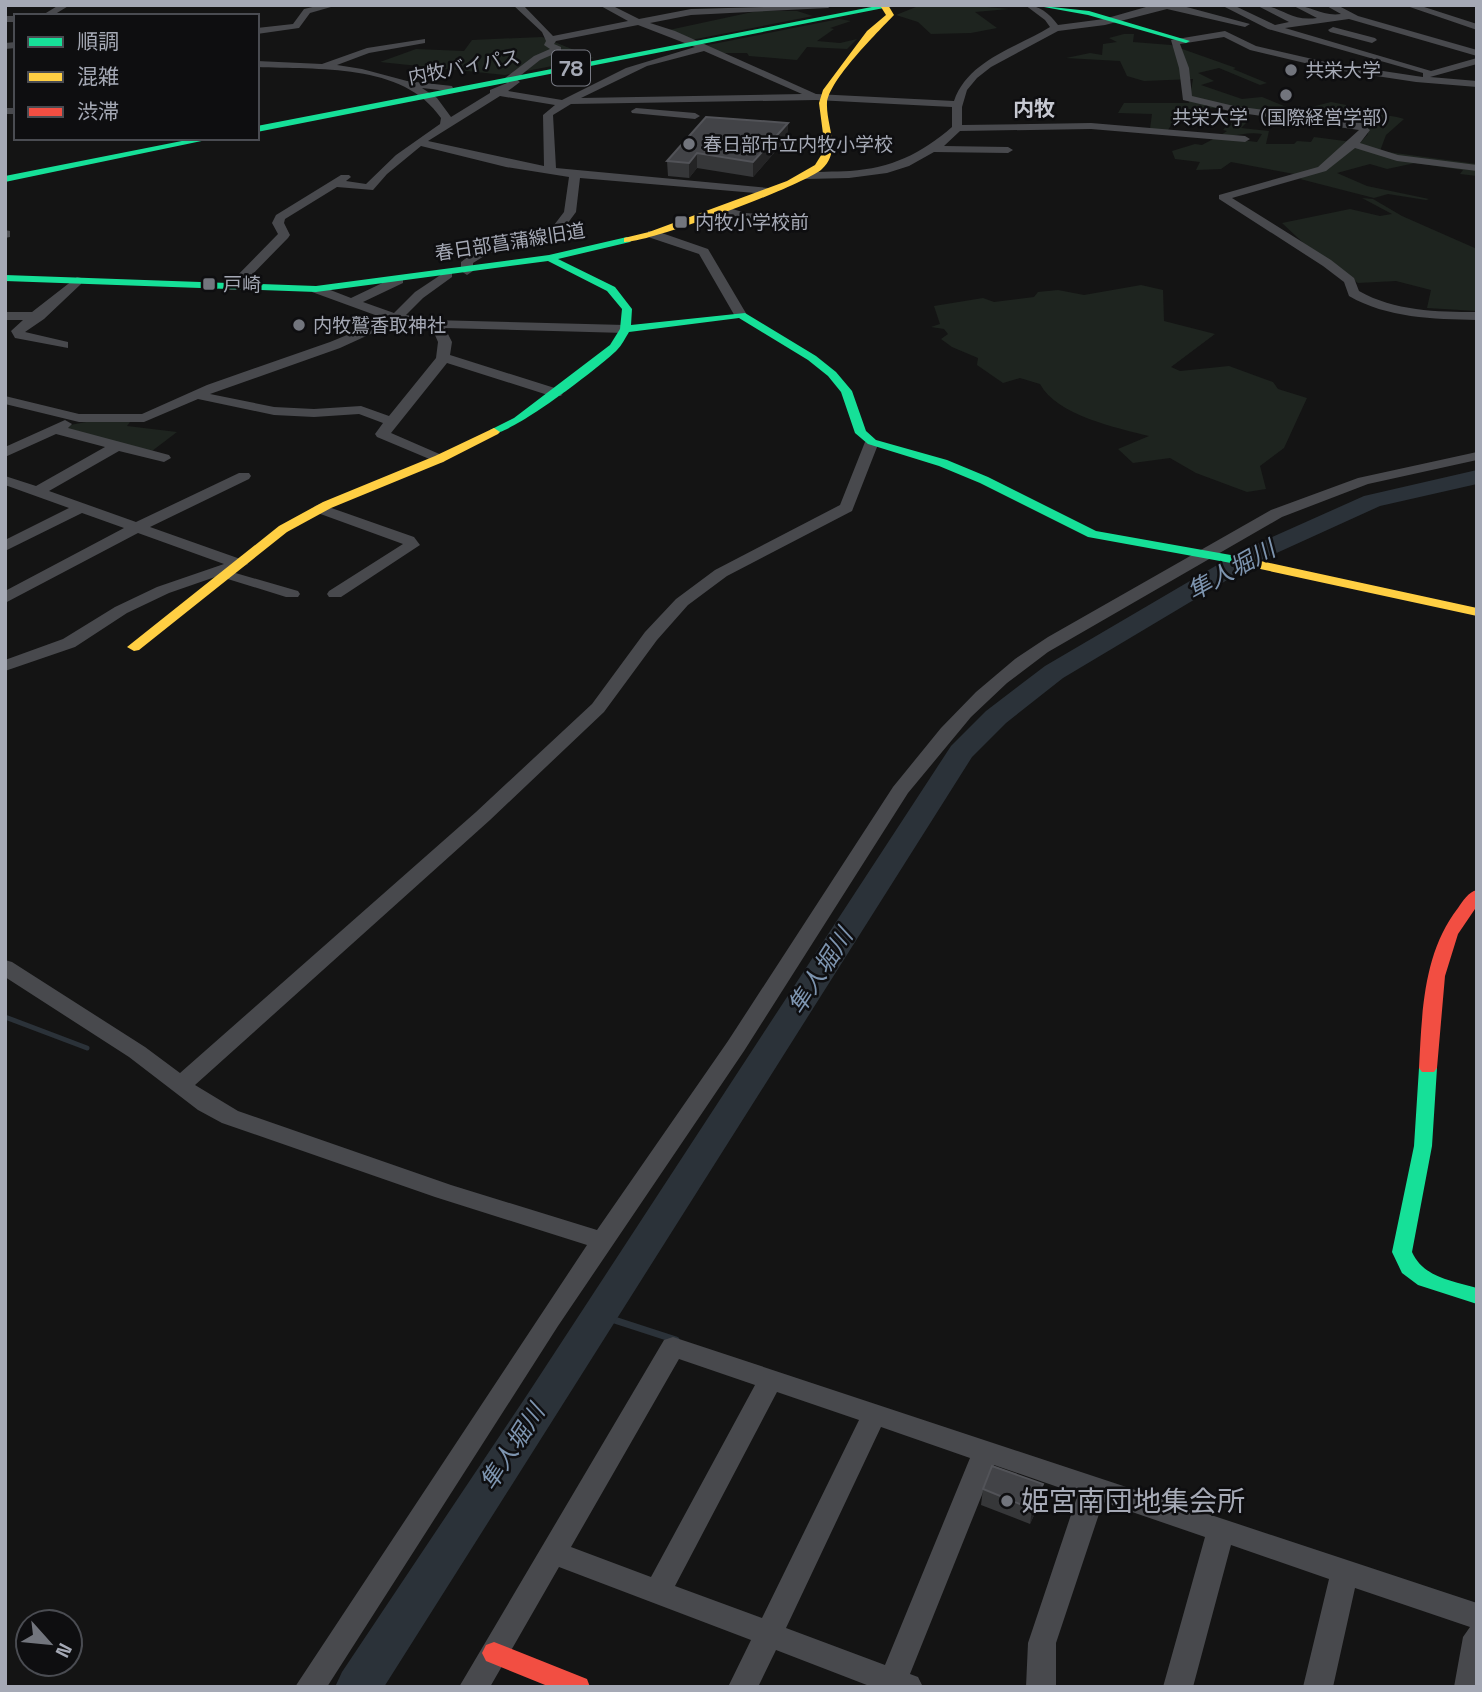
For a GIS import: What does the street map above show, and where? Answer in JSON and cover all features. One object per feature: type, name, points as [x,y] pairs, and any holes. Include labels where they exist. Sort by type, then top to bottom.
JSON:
[{"type":"street","points":[[49,14],[66,5]]},
{"type":"street","points":[[259,31],[296,26],[307,11],[334,5]]},
{"type":"street","points":[[517,5],[546,31],[551,39]]},
{"type":"street","points":[[603,5],[635,21],[672,33],[820,97]]},
{"type":"street","points":[[551,39],[691,12],[828,5]]},
{"type":"street","points":[[1029,5],[1048,18],[1055,28]]},
{"type":"street","points":[[1037,5],[1089,13],[1186,41]]},
{"type":"street","points":[[957,128],[958,94],[993,60],[1030,46],[1055,28],[1113,20],[1175,5]]},
{"type":"street","points":[[1225,5],[1267,27]]},
{"type":"street","points":[[1260,5],[1302,22],[1372,40]]},
{"type":"street","points":[[1296,5],[1327,19]]},
{"type":"street","points":[[1329,5],[1349,16],[1477,53]]},
{"type":"street","points":[[1408,5],[1477,27]]},
{"type":"street","points":[[820,97],[870,33],[890,15],[890,6]]},
{"type":"street","name":"内牧バイパス","points":[[259,129],[426,96],[508,85],[623,58],[697,46],[890,6]]},
{"type":"street","points":[[1167,6],[1267,27],[1434,73],[1477,76]]},
{"type":"street","points":[[1429,13],[1443,8],[1477,18]]},
{"type":"street","points":[[1150,9],[1227,26]]},
{"type":"street","points":[[1231,38],[1267,27],[1349,16]]},
{"type":"street","points":[[1477,84],[1373,73],[1279,55],[1218,33],[1186,41],[1174,41],[1178,56],[1187,70],[1187,98],[1234,109],[1361,126],[1366,130],[1353,145],[1322,169],[1223,197],[1327,263],[1350,281],[1353,293],[1366,300],[1422,313],[1477,316]]},
{"type":"street","points":[[1280,42],[1356,61],[1439,36]]},
{"type":"street","points":[[334,183],[369,188],[445,124],[508,85],[537,58],[558,49],[549,45],[551,39]]},
{"type":"street","points":[[320,68],[367,51],[422,41]]},
{"type":"street","points":[[550,169],[548,115],[552,110],[639,68],[697,46]]},
{"type":"street","points":[[1436,54],[1458,48]]},
{"type":"street","points":[[1373,73],[1425,57]]},
{"type":"street","points":[[623,58],[638,64],[639,68]]},
{"type":"street","points":[[1416,79],[1477,61]]},
{"type":"street","points":[[259,64],[367,73],[408,83],[448,88]]},
{"type":"street","points":[[408,83],[444,113],[445,124]]},
{"type":"street","points":[[476,90],[508,85],[564,103],[695,116]]},
{"type":"street","points":[[564,103],[820,97],[956,104]]},
{"type":"street","name":"春日部菖蒲線旧道","points":[[5,278],[316,289],[399,281],[549,258],[652,234],[805,176],[819,167],[828,155],[820,97]]},
{"type":"street","points":[[805,176],[884,171],[923,157],[957,128],[1091,126],[1245,139]]},
{"type":"street","points":[[5,179],[202,140]]},
{"type":"street","points":[[421,143],[479,159],[575,173],[768,191]]},
{"type":"street","points":[[1353,145],[1397,158],[1477,168]]},
{"type":"street","points":[[935,149],[1008,150]]},
{"type":"street","points":[[467,271],[467,262],[485,250],[552,236],[570,212],[575,173]]},
{"type":"street","points":[[233,288],[284,235],[278,223],[280,217],[346,176]]},
{"type":"street","points":[[722,209],[745,216],[780,220]]},
{"type":"street","points":[[652,234],[704,252],[741,315],[812,358],[832,374],[846,391],[862,433],[872,442],[943,463],[984,480],[1092,534],[1288,570],[1477,612]]},
{"type":"street","points":[[134,646],[283,529],[320,509],[439,459],[518,421],[614,346],[625,329],[626,309],[611,289],[549,258]]},
{"type":"street","points":[[5,400],[79,418],[144,418],[195,395],[335,345],[396,318],[419,295],[448,274]]},
{"type":"street","points":[[63,345],[20,335],[19,331],[77,281]]},
{"type":"street","points":[[351,303],[399,281]]},
{"type":"street","points":[[316,289],[396,318],[437,325],[625,329],[741,315]]},
{"type":"street","points":[[5,316],[39,316]]},
{"type":"street","points":[[437,325],[444,342],[443,357],[434,372],[382,434],[439,459]]},
{"type":"street","points":[[443,357],[556,393]]},
{"type":"street","points":[[195,395],[274,411],[314,413],[361,410],[392,422]]},
{"type":"street","points":[[5,453],[79,418]]},
{"type":"street","points":[[55,429],[164,458]]},
{"type":"street","points":[[180,1086],[473,824],[598,708],[651,636],[681,602],[721,573],[847,508],[872,442]]},
{"type":"street","points":[[5,496],[30,489],[117,446]]},
{"type":"street","points":[[310,1687],[549,1319],[729,1056],[900,790],[943,734],[1001,679],[1044,648],[1296,505],[1348,485],[1397,471],[1477,456]]},
{"type":"street","points":[[5,598],[135,528],[244,476]]},
{"type":"street","points":[[5,480],[240,564]]},
{"type":"street","points":[[5,546],[80,508]]},
{"type":"street","points":[[320,509],[408,540],[412,545],[335,594]]},
{"type":"street","points":[[5,666],[69,643],[121,610],[163,590],[240,564]]},
{"type":"street","points":[[225,575],[292,594]]},
{"type":"street","points":[[1477,895],[1455,923],[1438,962],[1433,984],[1423,1146],[1402,1252],[1409,1268],[1425,1280],[1477,1296]]},
{"type":"street","points":[[5,967],[137,1052],[180,1086],[230,1117],[443,1191],[603,1241]]},
{"type":"street","points":[[474,1687],[673,1347],[1477,1616]]},
{"type":"street","points":[[657,1592],[771,1380]]},
{"type":"street","points":[[743,1687],[874,1415]]},
{"type":"street","points":[[553,1552],[770,1632],[901,1684],[986,1452]]},
{"type":"street","points":[[1041,1687],[1042,1643],[1094,1488]]},
{"type":"street","points":[[1178,1687],[1220,1530]]},
{"type":"street","points":[[1318,1687],[1345,1572]]},
{"type":"street","points":[[1469,1687],[1477,1637]]},
{"type":"street","points":[[494,1653],[578,1687]]},
{"type":"shaded area","points":[[921,5],[1009,9],[975,12],[997,28],[971,33],[931,34],[918,22],[896,15]]},
{"type":"shaded area","points":[[757,11],[797,11],[813,16],[691,40],[669,30]]},
{"type":"shaded area","points":[[839,19],[851,21],[830,28],[834,29],[817,41],[840,43],[857,39],[847,49],[807,47],[797,60],[749,56],[747,53],[719,53],[703,46]]},
{"type":"shaded area","points":[[1134,34],[1133,42],[1171,45],[1236,68],[1233,69],[1267,83],[1260,85],[1219,68],[1198,73],[1214,81],[1201,85],[1242,99],[1262,97],[1296,111],[1331,102],[1346,105],[1347,109],[1354,111],[1404,119],[1386,135],[1380,151],[1477,164],[1477,176],[1460,174],[1463,170],[1415,163],[1387,169],[1370,164],[1337,173],[1367,186],[1429,199],[1426,200],[1388,194],[1374,198],[1300,179],[1305,176],[1231,162],[1221,169],[1196,170],[1200,162],[1175,159],[1172,151],[1195,144],[1202,145],[1217,137],[1257,142],[1262,134],[1221,135],[1227,131],[1223,130],[1228,124],[1220,122],[1227,111],[1239,112],[1246,123],[1241,128],[1269,131],[1266,144],[1311,142],[1314,137],[1360,143],[1368,134],[1367,126],[1233,107],[1181,110],[1168,130],[1150,129],[1152,114],[1118,113],[1124,103],[1189,103],[1193,79],[1144,81],[1127,76],[1120,61],[1066,58],[1090,53],[1102,55],[1103,44],[1117,42],[1109,38]]},
{"type":"shaded area","points":[[542,37],[594,58],[505,75],[380,62],[416,49],[464,51],[472,40]]},
{"type":"shaded area","points":[[1362,198],[1373,199],[1402,216],[1477,249],[1477,311],[1427,308],[1431,290],[1396,281],[1358,283],[1313,252],[1282,223],[1350,209],[1380,216],[1392,214]]},
{"type":"shaded area","points":[[1141,285],[1163,290],[1164,321],[1215,334],[1171,367],[1180,371],[1229,366],[1273,382],[1278,389],[1307,398],[1284,448],[1260,466],[1266,489],[1247,492],[1196,473],[1170,458],[1133,463],[1118,449],[1149,436],[1073,412],[1048,395],[1040,384],[1020,378],[1003,383],[977,365],[978,358],[941,339],[948,334],[944,329],[931,327],[940,324],[934,306],[983,298],[994,302],[1034,297],[1038,292],[1058,290],[1084,295]]},
{"type":"shaded area","points":[[97,420],[130,422],[127,426],[177,432],[152,451],[67,429],[70,425]]},
{"type":"building","points":[[706,117],[788,123],[753,162],[697,153],[689,163],[667,161]]},
{"type":"building","points":[[992,1466],[1043,1484],[1032,1509],[983,1489]]},
{"type":"waterway","name":"隼人堀川","points":[[358,1687],[961,752],[996,717],[1054,672],[1250,556],[1372,501],[1477,477]]},
{"type":"waterway","points":[[5,1017],[87,1048]]},
{"type":"waterway","points":[[599,1315],[676,1340]]},
{"type":"traffic: fast","points":[[259,129],[895,5]]},
{"type":"traffic: fast","points":[[1037,5],[1089,13],[1186,41]]},
{"type":"traffic: fast","points":[[5,179],[202,140]]},
{"type":"traffic: fast","points":[[5,278],[316,289],[549,258],[627,240]]},
{"type":"traffic: fast","points":[[549,258],[611,289],[627,309],[625,329],[741,315],[812,358],[832,374],[846,391],[861,433],[872,442],[943,463],[984,480],[1092,534],[1242,561]]},
{"type":"traffic: fast","points":[[494,432],[518,420],[614,347],[625,329]]},
{"type":"traffic: fast","points":[[1428,1068],[1423,1146],[1402,1252],[1409,1268],[1425,1280],[1477,1296]]},
{"type":"traffic: slow","points":[[627,240],[652,234],[790,183],[819,167],[829,149],[823,103],[827,90],[870,33],[890,15],[885,7]]},
{"type":"traffic: slow","points":[[134,647],[283,529],[327,505],[439,459],[494,432]]},
{"type":"traffic: slow","points":[[1242,561],[1477,612]]},
{"type":"traffic: jam","points":[[1428,1068],[1436,976],[1450,934],[1477,895]]},
{"type":"traffic: jam","points":[[494,1653],[578,1687]]},
{"type":"place","name":"共栄大学","points":[[1291,70]]},
{"type":"place","name":"共栄大学（国際経営学部）","points":[[1286,95]]},
{"type":"place","name":"春日部市立内牧小学校","points":[[689,144]]},
{"type":"place","name":"内牧小学校前","points":[[681,222]]},
{"type":"place","name":"戸崎","points":[[209,284]]},
{"type":"place","name":"内牧鷲香取神社","points":[[299,325]]},
{"type":"place","name":"姫宮南団地集会所","points":[[1007,1501]]},
{"type":"district","name":"内牧","points":[[1034,108]]}]
